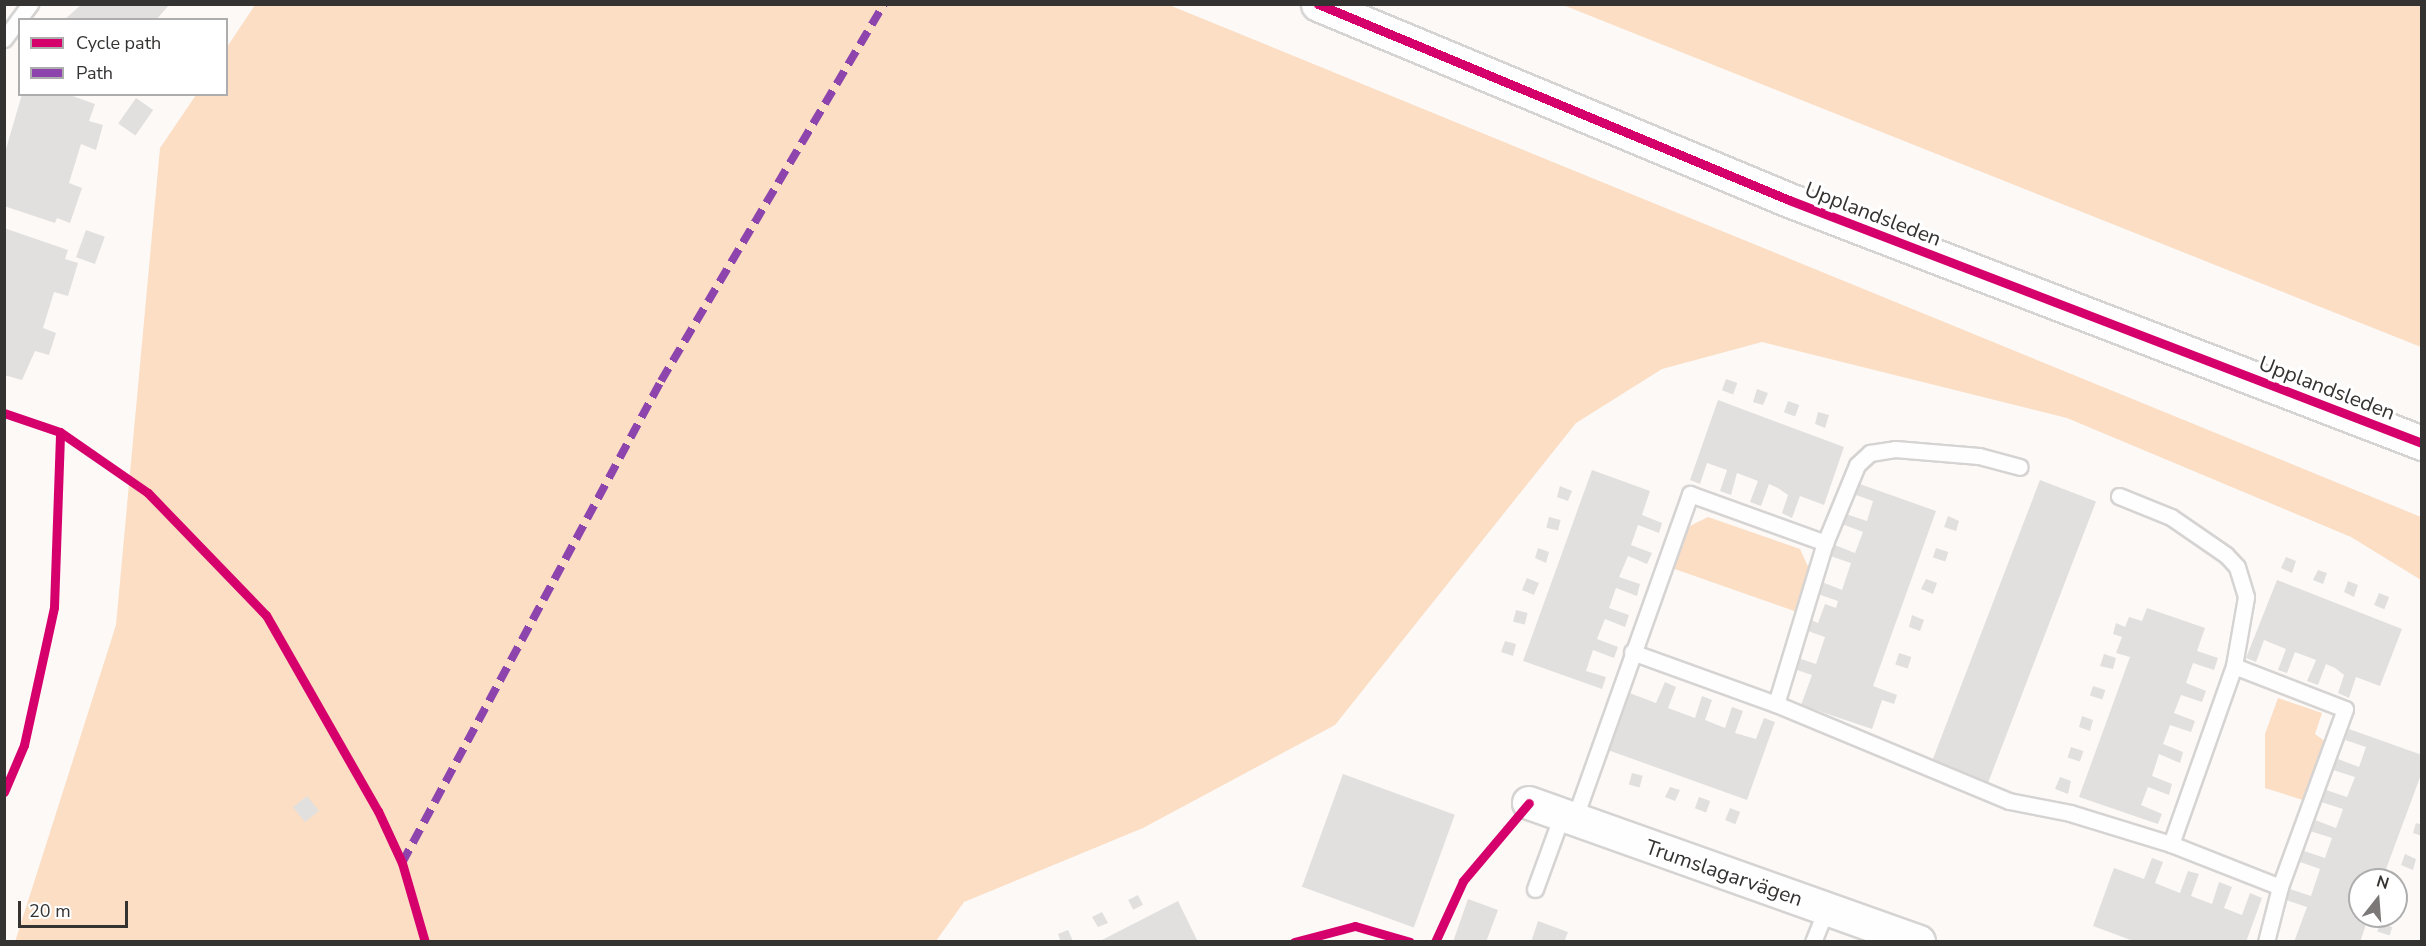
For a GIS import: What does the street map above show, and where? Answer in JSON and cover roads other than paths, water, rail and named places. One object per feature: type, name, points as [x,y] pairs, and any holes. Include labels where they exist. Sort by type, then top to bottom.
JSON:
[{"type":"street","name":"Upplandsleden","points":[[1318,4],[1789,200],[2421,443]]},
{"type":"street","name":"Trumslagarvägen","points":[[1529,803],[1919,942]]},
{"type":"lane","points":[[18,18],[30,4]]},
{"type":"lane","points":[[5,34],[18,18]]},
{"type":"lane","points":[[1776,704],[1825,543],[1857,465],[1870,453],[1941,451],[2020,467]]},
{"type":"lane","points":[[1535,889],[1568,818],[1690,494],[1825,543]]},
{"type":"lane","points":[[2119,496],[2171,517],[2237,567],[2246,615],[2234,666],[2171,844]]},
{"type":"lane","points":[[1632,652],[1776,704],[2009,801],[2070,813],[2171,844],[2280,887]]},
{"type":"lane","points":[[2234,666],[2345,708],[2280,887],[2266,942]]},
{"type":"lane","points":[[1813,942],[1826,909]]}]
